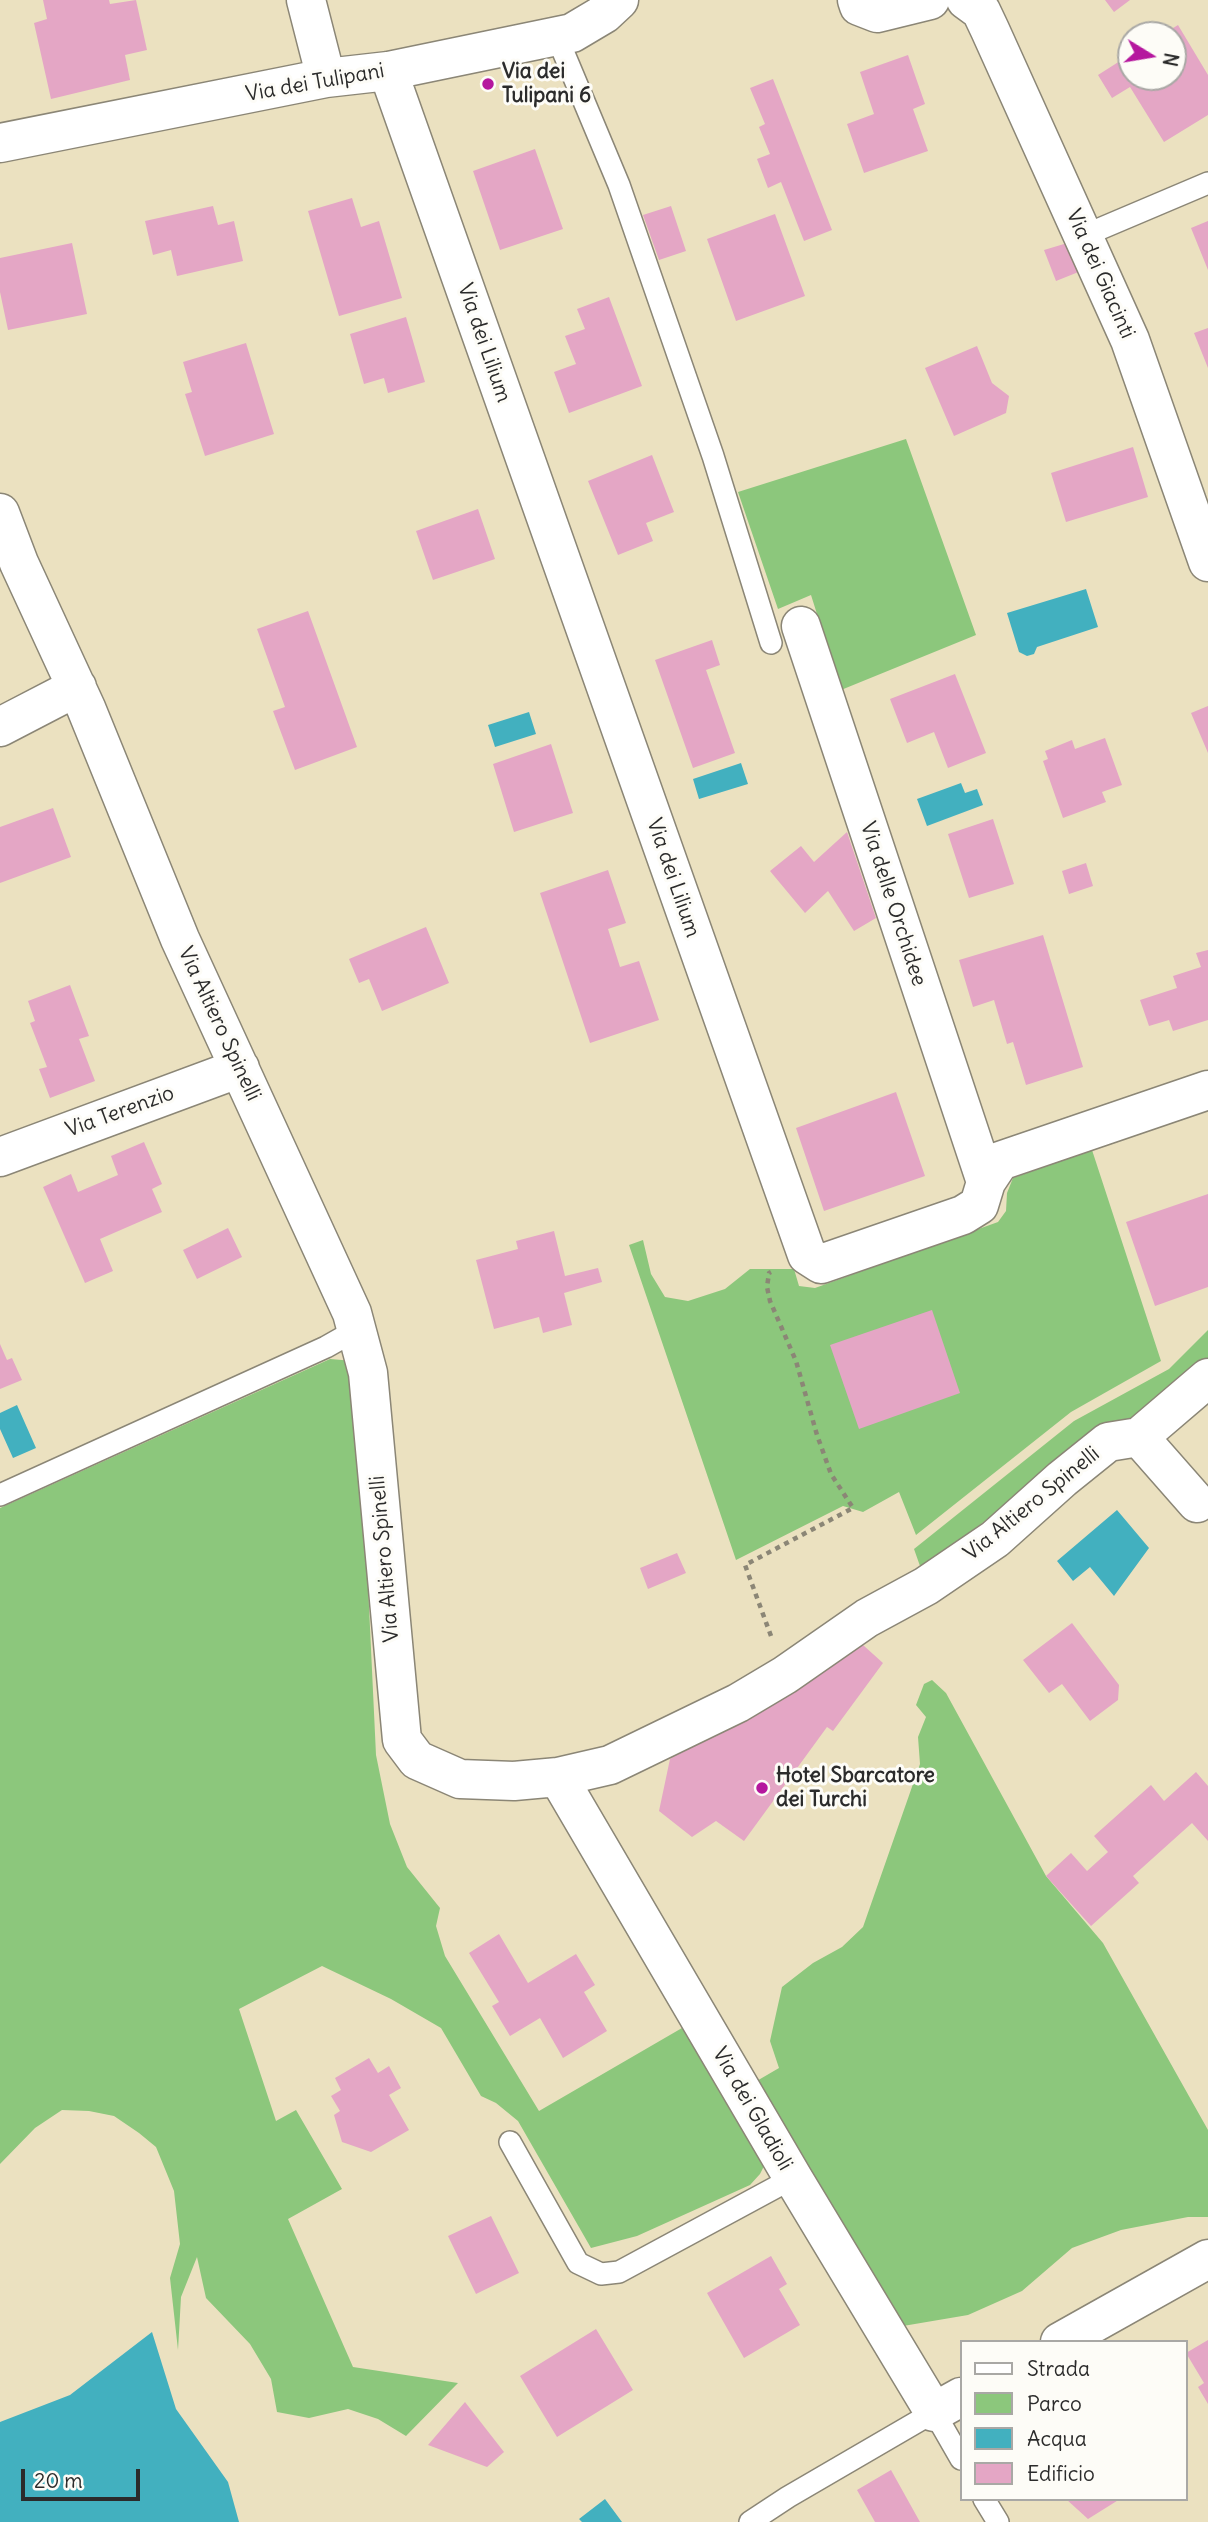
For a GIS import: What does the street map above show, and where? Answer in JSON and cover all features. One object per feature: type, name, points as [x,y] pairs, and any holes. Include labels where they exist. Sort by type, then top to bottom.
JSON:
[{"type":"street","points":[[306,0],[326,78]]},
{"type":"street","name":"Via dei Tulipani","points":[[0,144],[326,78],[388,71],[557,37],[572,33],[604,14],[619,0]]},
{"type":"street","points":[[857,0],[859,6],[877,13],[930,0]]},
{"type":"street","name":"Via dei Giacinti","points":[[966,0],[981,10],[986,20],[1130,340],[1208,562]]},
{"type":"street","name":"Via dei Lilium","points":[[388,71],[807,1255]]},
{"type":"street","name":"Via Altiero Spinelli","points":[[0,513],[19,563],[72,677],[180,939],[352,1313],[368,1373],[402,1740],[417,1760],[460,1779],[513,1781],[558,1777],[610,1765],[738,1703],[785,1675],[867,1618],[926,1586],[995,1539],[1108,1442],[1139,1437],[1208,1378]]},
{"type":"street","name":"Via delle Orchidee","points":[[786,635],[986,1182]]},
{"type":"street","points":[[0,697],[72,677]]},
{"type":"street","points":[[0,727],[72,677]]},
{"type":"street","name":"Via Terenzio","points":[[0,1157],[240,1068]]},
{"type":"street","points":[[807,1255],[821,1264],[963,1215],[979,1205],[986,1182],[1000,1161],[1208,1090]]},
{"type":"street","points":[[1139,1437],[1197,1503]]},
{"type":"street","name":"Via dei Gladioli","points":[[558,1777],[793,2178],[948,2405]]},
{"type":"street","points":[[1064,2340],[1208,2259]]},
{"type":"lane","points":[[557,37],[619,185],[713,456],[786,635]]},
{"type":"lane","points":[[1083,236],[1208,183]]},
{"type":"lane","points":[[0,1495],[326,1347],[356,1330]]},
{"type":"lane","points":[[510,2142],[578,2263],[601,2274],[620,2272],[793,2178]]},
{"type":"lane","points":[[750,2522],[788,2497],[948,2405],[960,2455]]},
{"type":"lane","points":[[986,2501],[998,2522]]},
{"type":"path","points":[[785,1675],[745,1565],[853,1508],[831,1474],[796,1361],[776,1320],[767,1287],[769,1273],[807,1255]]},
{"type":"green space","points":[[906,439],[976,635],[841,690],[811,595],[778,609],[738,492]]},
{"type":"green space","points":[[1092,1150],[1161,1361],[1071,1412],[916,1535],[899,1492],[863,1512],[843,1506],[736,1560],[629,1245],[643,1240],[651,1274],[665,1297],[688,1301],[725,1289],[750,1269],[794,1269],[799,1286],[815,1288],[998,1222],[1006,1211],[1007,1193],[1013,1178]]},
{"type":"green space","points":[[1208,1330],[1208,1359],[1139,1417],[1063,1461],[942,1554],[920,1566],[914,1549],[1074,1421],[1169,1369]]},
{"type":"green space","points":[[330,1359],[354,1361],[363,1479],[376,1755],[390,1824],[407,1867],[440,1908],[436,1926],[445,1956],[539,2111],[682,2028],[766,2162],[750,2185],[637,2236],[591,2248],[518,2121],[496,2103],[481,2096],[441,2028],[391,1999],[322,1966],[239,2009],[276,2121],[296,2110],[342,2189],[288,2219],[353,2367],[458,2383],[406,2436],[378,2419],[348,2409],[309,2418],[277,2412],[271,2379],[250,2344],[206,2298],[197,2257],[181,2297],[178,2350],[170,2278],[180,2244],[174,2191],[156,2147],[114,2116],[89,2111],[62,2110],[35,2128],[0,2164],[0,1508]]},
{"type":"green space","points":[[932,1680],[946,1693],[1046,1876],[1103,1943],[1208,2130],[1208,2217],[1188,2217],[1121,2230],[1072,2248],[1022,2291],[968,2315],[903,2326],[755,2082],[779,2068],[770,2041],[782,1987],[813,1963],[842,1947],[863,1927],[920,1764],[918,1737],[926,1717],[916,1705],[924,1684]]},
{"type":"water","points":[[1086,589],[1098,627],[1037,647],[1034,654],[1027,656],[1019,652],[1007,613]]},
{"type":"water","points":[[529,712],[536,734],[495,747],[488,725]]},
{"type":"water","points":[[741,763],[748,784],[699,799],[693,779]]},
{"type":"water","points":[[961,783],[965,793],[977,789],[983,805],[927,826],[917,799]]},
{"type":"water","points":[[17,1405],[36,1448],[13,1458],[0,1429],[0,1413]]},
{"type":"water","points":[[1117,1510],[1149,1548],[1114,1596],[1090,1567],[1073,1581],[1057,1561]]},
{"type":"water","points":[[152,2332],[176,2409],[228,2482],[239,2522],[0,2522],[0,2422],[70,2395]]},
{"type":"water","points":[[605,2499],[622,2522],[582,2522],[579,2519]]},
{"type":"building","points":[[43,0],[109,0],[110,4],[136,0],[147,50],[125,55],[130,80],[51,99],[34,23],[47,19]]},
{"type":"building","points":[[1105,0],[1130,0],[1114,12]]},
{"type":"building","points":[[1187,40],[1208,75],[1208,115],[1164,142],[1132,91],[1187,91]]},
{"type":"building","points":[[908,55],[925,104],[913,109],[928,151],[864,173],[847,124],[874,114],[860,72]]},
{"type":"building","points":[[1117,63],[1117,91],[1123,91],[1112,98],[1098,75]]},
{"type":"building","points":[[773,79],[832,230],[804,241],[781,182],[768,188],[757,159],[770,154],[759,127],[765,124],[750,88]]},
{"type":"building","points":[[535,149],[563,229],[500,250],[473,171]]},
{"type":"building","points":[[352,198],[361,227],[379,221],[402,298],[339,316],[308,211]]},
{"type":"building","points":[[213,206],[218,225],[234,221],[243,261],[177,276],[171,250],[153,255],[145,221]]},
{"type":"building","points":[[671,206],[686,251],[659,260],[643,215]]},
{"type":"building","points":[[775,214],[805,296],[736,321],[707,239]]},
{"type":"building","points":[[1208,221],[1208,270],[1191,228]]},
{"type":"building","points":[[1074,241],[1086,269],[1056,281],[1044,250]]},
{"type":"building","points":[[72,243],[87,314],[8,330],[0,292],[0,258]]},
{"type":"building","points":[[609,297],[642,386],[569,413],[554,372],[576,364],[565,336],[585,329],[577,309]]},
{"type":"building","points":[[406,317],[425,382],[388,393],[384,378],[364,384],[350,334]]},
{"type":"building","points":[[1208,328],[1208,368],[1194,333]]},
{"type":"building","points":[[246,343],[274,434],[205,456],[185,394],[192,392],[183,362]]},
{"type":"building","points":[[977,346],[992,383],[1009,396],[1006,413],[954,436],[925,368]]},
{"type":"building","points":[[1133,447],[1148,497],[1066,522],[1051,473]]},
{"type":"building","points":[[652,455],[674,512],[646,523],[653,541],[618,555],[588,481]]},
{"type":"building","points":[[478,509],[495,559],[433,580],[416,531]]},
{"type":"building","points":[[308,611],[357,747],[295,770],[273,711],[285,707],[257,629]]},
{"type":"building","points":[[712,640],[720,665],[706,670],[735,753],[693,768],[655,660]]},
{"type":"building","points":[[955,674],[986,753],[948,768],[934,732],[907,743],[890,699]]},
{"type":"building","points":[[1208,706],[1208,753],[1191,713]]},
{"type":"building","points":[[1105,738],[1122,785],[1102,792],[1106,802],[1063,818],[1043,761],[1048,759],[1045,751],[1072,740],[1075,749]]},
{"type":"building","points":[[551,744],[573,813],[514,832],[493,764]]},
{"type":"building","points":[[53,808],[71,857],[0,883],[0,827]]},
{"type":"building","points":[[993,819],[1014,884],[969,898],[948,834]]},
{"type":"building","points":[[847,832],[876,918],[854,931],[828,891],[805,913],[770,871],[801,846],[814,862]]},
{"type":"building","points":[[1086,863],[1093,886],[1069,894],[1062,871]]},
{"type":"building","points":[[608,870],[626,923],[608,929],[620,967],[639,961],[659,1020],[590,1043],[540,893]]},
{"type":"building","points":[[426,927],[449,983],[382,1011],[369,979],[359,983],[349,959]]},
{"type":"building","points":[[1043,935],[1083,1067],[1026,1085],[1013,1042],[1007,1044],[994,1000],[973,1007],[959,960]]},
{"type":"building","points":[[1208,950],[1208,1020],[1173,1031],[1169,1020],[1149,1026],[1140,1000],[1177,988],[1173,976],[1201,967],[1196,953]]},
{"type":"building","points":[[70,985],[89,1036],[79,1039],[95,1081],[50,1098],[39,1069],[47,1067],[30,1023],[35,1021],[28,1001]]},
{"type":"building","points":[[896,1092],[925,1176],[824,1211],[796,1128]]},
{"type":"building","points":[[144,1142],[162,1184],[152,1189],[162,1212],[100,1239],[113,1271],[85,1283],[43,1187],[71,1174],[78,1192],[118,1175],[111,1156]]},
{"type":"building","points":[[1208,1194],[1208,1287],[1155,1306],[1126,1222]]},
{"type":"building","points":[[228,1228],[242,1257],[197,1279],[183,1250]]},
{"type":"building","points":[[554,1231],[565,1276],[598,1268],[602,1282],[564,1293],[572,1325],[543,1333],[539,1317],[494,1329],[476,1260],[518,1249],[516,1241]]},
{"type":"building","points":[[932,1310],[960,1393],[859,1429],[830,1345]]},
{"type":"building","points":[[0,1344],[7,1360],[12,1358],[22,1380],[0,1389]]},
{"type":"building","points":[[677,1553],[686,1573],[648,1589],[640,1568]]},
{"type":"building","points":[[1072,1623],[1119,1685],[1118,1700],[1090,1721],[1062,1684],[1049,1693],[1023,1660]]},
{"type":"building","points":[[863,1645],[883,1663],[833,1731],[827,1727],[744,1841],[716,1821],[692,1837],[659,1811],[670,1759],[841,1653],[846,1657]]},
{"type":"building","points":[[1196,1772],[1208,1786],[1208,1841],[1192,1823],[1133,1876],[1139,1883],[1091,1926],[1046,1876],[1071,1853],[1087,1871],[1108,1852],[1094,1836],[1151,1785],[1164,1801]]},
{"type":"building","points":[[499,1934],[528,1983],[576,1954],[595,1985],[584,1992],[607,2031],[563,2058],[540,2018],[510,2036],[492,2006],[499,2002],[469,1953]]},
{"type":"building","points":[[369,2058],[378,2073],[389,2066],[401,2088],[389,2095],[409,2130],[371,2152],[342,2142],[334,2115],[340,2111],[331,2096],[341,2090],[335,2078]]},
{"type":"building","points":[[491,2216],[519,2273],[476,2294],[448,2236]]},
{"type":"building","points":[[771,2256],[787,2284],[779,2289],[800,2325],[744,2358],[707,2293]]},
{"type":"building","points":[[596,2329],[633,2390],[557,2437],[520,2376]]},
{"type":"building","points":[[1208,2340],[1208,2404],[1198,2387],[1204,2383],[1187,2352]]},
{"type":"building","points":[[465,2402],[504,2452],[487,2467],[428,2445]]},
{"type":"building","points":[[891,2470],[920,2522],[875,2522],[857,2490]]},
{"type":"building","points":[[1068,2501],[1117,2501],[1088,2519]]},
{"type":"place","name":"Via dei Tulipani 6","points":[[488,84]]},
{"type":"place","name":"Hotel Sbarcatore dei Turchi","points":[[762,1788]]}]
